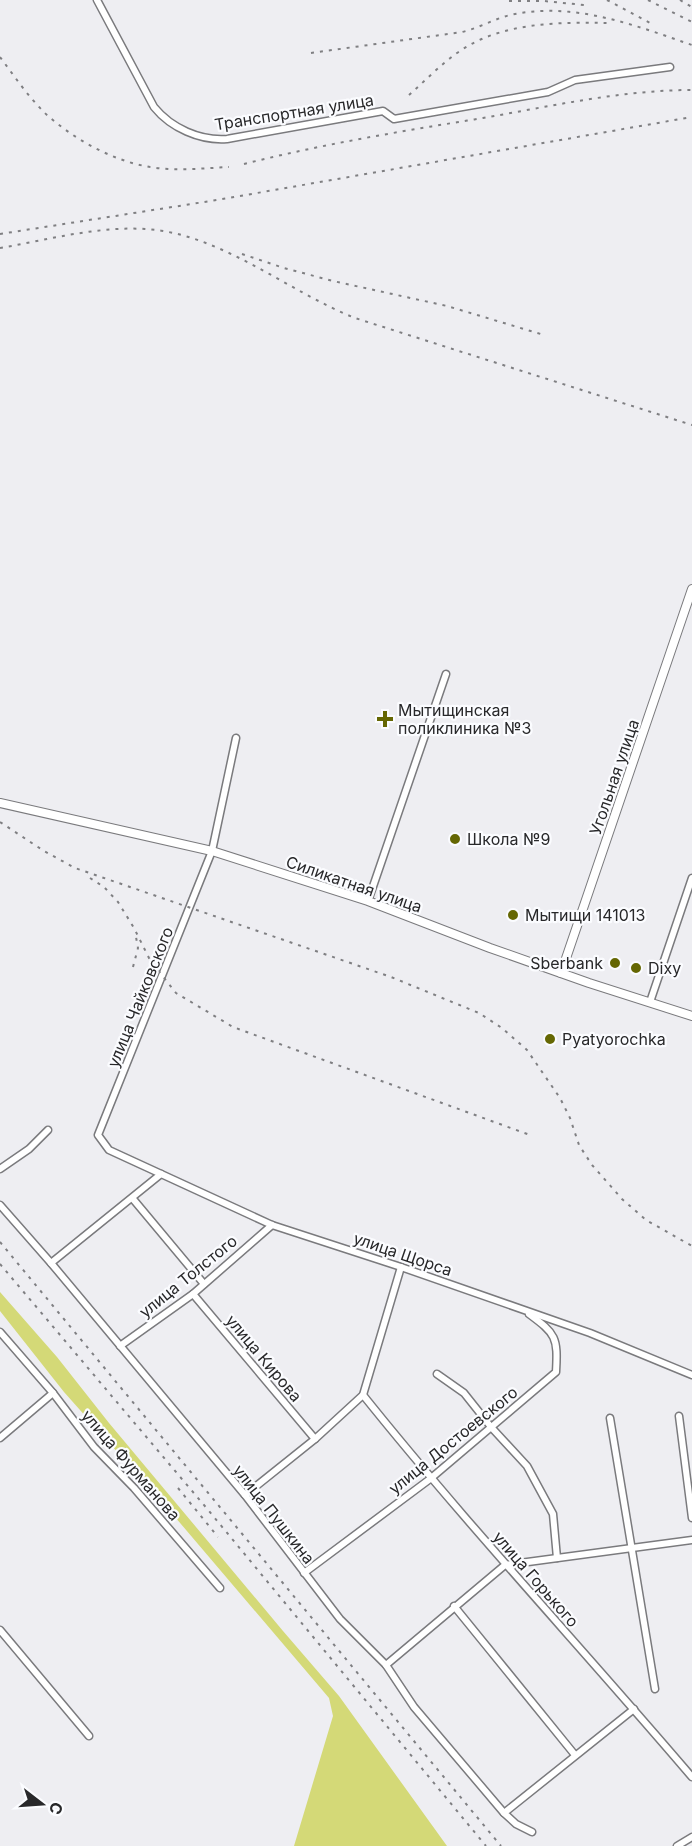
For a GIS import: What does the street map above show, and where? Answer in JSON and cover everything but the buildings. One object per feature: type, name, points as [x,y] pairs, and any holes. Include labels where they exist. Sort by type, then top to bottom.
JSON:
[{"type":"street","name":"Транспортная улица","points":[[97,0],[153,107],[174,125],[194,135],[211,139],[227,139],[383,111],[394,118],[548,92],[575,81],[670,67]]},
{"type":"street","name":"Угольная улица","points":[[561,973],[691,595]]},
{"type":"street","points":[[368,901],[446,674]]},
{"type":"street","points":[[212,851],[236,738]]},
{"type":"street","name":"Силикатная улица","points":[[0,803],[212,851],[368,901],[561,973],[692,1016]]},
{"type":"street","name":"улица Чайковского","points":[[109,1150],[98,1136],[212,851]]},
{"type":"street","points":[[650,1002],[692,878]]},
{"type":"street","points":[[0,1169],[28,1149],[48,1130]]},
{"type":"street","name":"улица Щорса","points":[[109,1150],[272,1225],[590,1332],[692,1375]]},
{"type":"street","points":[[51,1263],[133,1199],[161,1174]]},
{"type":"street","points":[[133,1199],[204,1284]]},
{"type":"street","name":"улица Пушкина","points":[[0,1205],[245,1495],[340,1619],[386,1665],[414,1707],[504,1813],[516,1824],[532,1832]]},
{"type":"street","name":"улица Толстого","points":[[120,1346],[193,1294],[272,1225]]},
{"type":"street","points":[[245,1495],[315,1439],[363,1395],[401,1267]]},
{"type":"street","name":"улица Кирова","points":[[193,1294],[315,1439]]},
{"type":"street","name":"улица Достоевского","points":[[304,1573],[430,1479],[556,1372],[558,1345],[547,1327],[523,1310]]},
{"type":"street","name":"улица Фурманова","points":[[0,1332],[53,1393],[94,1447],[134,1488],[220,1588]]},
{"type":"street","points":[[437,1374],[464,1393],[527,1466],[553,1514],[557,1558]]},
{"type":"street","points":[[0,1438],[53,1393]]},
{"type":"street","name":"улица Горького","points":[[363,1395],[430,1479],[692,1777]]},
{"type":"street","points":[[679,1416],[692,1518]]},
{"type":"street","points":[[610,1418],[655,1689]]},
{"type":"street","points":[[386,1665],[505,1565],[692,1540]]},
{"type":"street","points":[[454,1606],[575,1755]]},
{"type":"street","points":[[0,1630],[89,1736]]},
{"type":"street","points":[[504,1813],[634,1709]]},
{"type":"street","points":[[677,1846],[692,1837]]},
{"type":"green space","points":[[0,1292],[57,1357],[109,1423],[339,1696],[447,1846],[294,1846],[333,1716],[329,1698],[175,1517],[64,1392],[0,1311]]},
{"type":"railway","points":[[607,0],[654,25]]},
{"type":"railway","points":[[648,0],[692,22]]},
{"type":"railway","points":[[680,0],[692,7]]},
{"type":"railway","points":[[509,1],[544,1],[584,5]]},
{"type":"railway","points":[[311,53],[462,32],[510,15],[534,11],[557,11],[603,17],[692,45]]},
{"type":"railway","points":[[409,95],[457,53],[492,35],[530,26],[608,23]]},
{"type":"railway","points":[[0,57],[47,115],[60,126],[103,152],[135,164],[168,169],[229,167]]},
{"type":"railway","points":[[244,164],[363,138],[587,100],[640,93],[692,90]]},
{"type":"railway","points":[[0,234],[217,200],[692,117]]},
{"type":"railway","points":[[0,248],[72,234],[109,230],[145,229],[173,233],[226,252],[355,318],[692,425]]},
{"type":"railway","points":[[242,254],[333,281],[447,306],[544,335]]},
{"type":"railway","points":[[0,822],[75,868],[391,977],[479,1013],[502,1028],[527,1050],[560,1098],[579,1145],[592,1165],[622,1199],[646,1220],[692,1246]]},
{"type":"railway","points":[[90,878],[104,887],[118,902],[150,960],[176,993],[233,1027],[530,1135]]},
{"type":"railway","points":[[133,967],[138,948],[136,937]]},
{"type":"railway","points":[[0,1242],[501,1846]]},
{"type":"railway","points":[[0,1264],[209,1511],[486,1846]]},
{"type":"railway","points":[[178,1488],[218,1537]]},
{"type":"place","name":"Мытищинская поликлиника №3","points":[[385,719]]},
{"type":"place","name":"Школа №9","points":[[455,839]]},
{"type":"place","name":"Мытищи 141013","points":[[513,915]]},
{"type":"place","name":"Sberbank","points":[[615,963]]},
{"type":"place","name":"Dixy","points":[[636,968]]},
{"type":"place","name":"Pyatyorochka","points":[[550,1039]]}]
